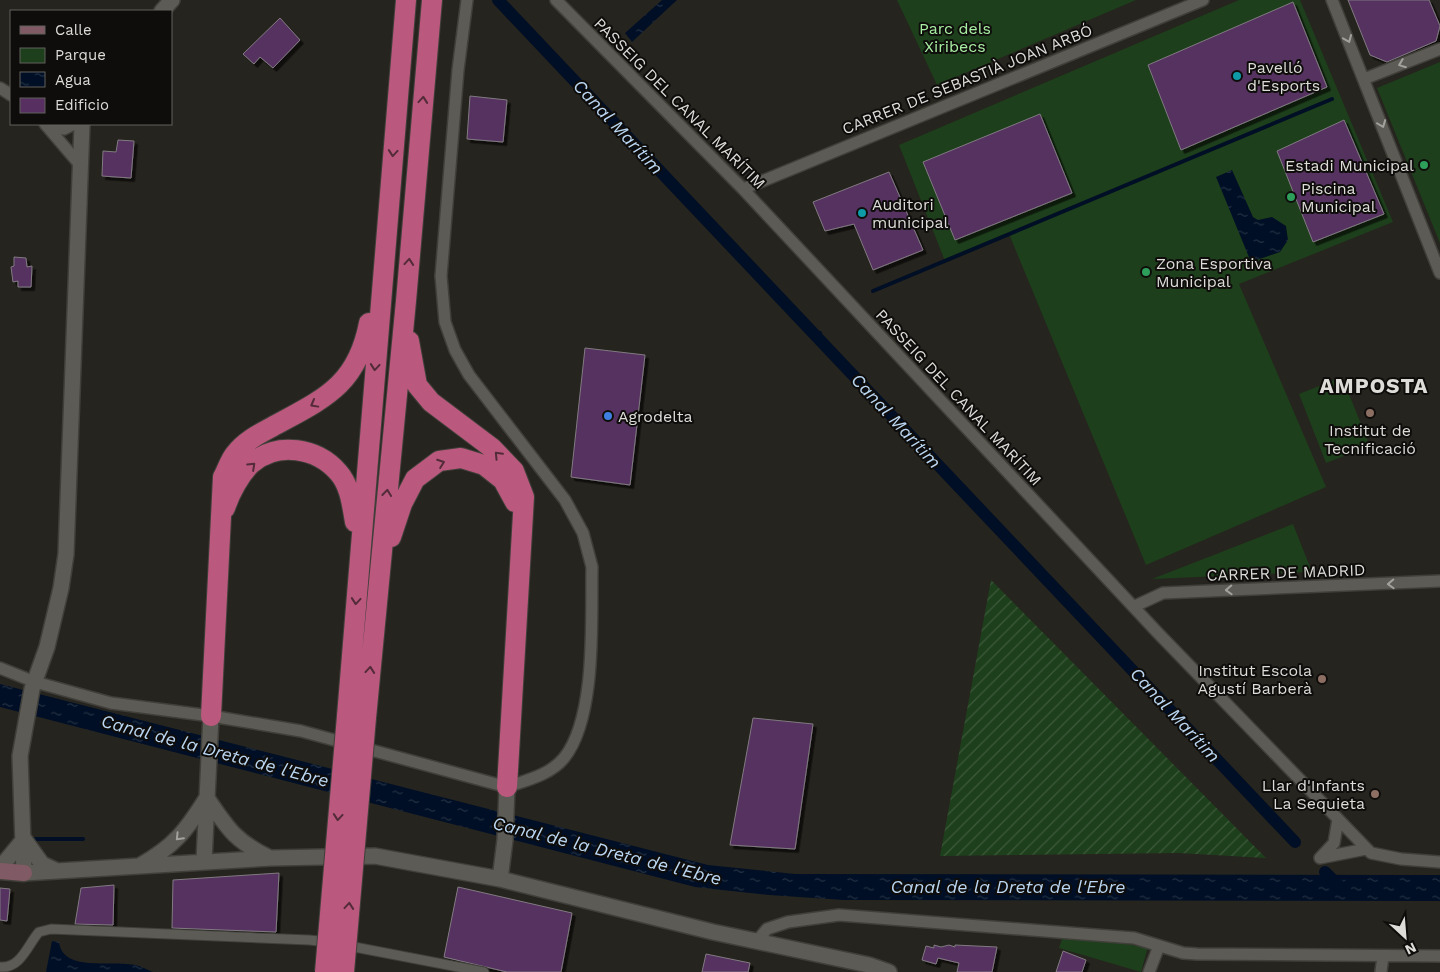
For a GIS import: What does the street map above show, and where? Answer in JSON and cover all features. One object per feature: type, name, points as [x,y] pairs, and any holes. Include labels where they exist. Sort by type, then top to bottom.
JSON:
[{"type":"highway","points":[[344,972],[356,717],[360,553],[406,0]]},
{"type":"highway","points":[[325,972],[356,717],[378,577],[406,301],[432,0]]},
{"type":"highway","points":[[211,721],[223,478],[235,454],[252,438],[328,396],[348,376],[365,343],[386,238]]},
{"type":"highway","points":[[406,301],[411,359],[417,385],[430,402],[492,448],[514,471],[524,497],[507,796]]},
{"type":"highway","points":[[221,522],[231,492],[252,463],[277,450],[296,449],[321,456],[340,473],[350,495],[360,553]]},
{"type":"highway","points":[[378,577],[402,504],[415,478],[439,461],[461,458],[484,465],[503,480],[515,499],[522,530]]},
{"type":"main road","points":[[0,869],[24,872]]},
{"type":"street","points":[[163,10],[172,0]]},
{"type":"street","points":[[0,668],[33,685],[111,703],[211,721],[301,731],[507,796],[553,768],[564,757],[578,732],[587,683],[592,567],[583,533],[565,500],[469,375],[455,350],[445,322],[441,276],[458,70],[467,0]]},
{"type":"street","name":"PASSEIG DEL CANAL MARÍTIM","points":[[556,0],[743,189],[843,298],[1135,606],[1157,632],[1368,851]]},
{"type":"street","name":"CARRER DE SEBASTIÀ JOAN ARBÓ","points":[[743,189],[1204,0]]},
{"type":"street","points":[[1332,0],[1440,273]]},
{"type":"street","points":[[1364,79],[1440,49]]},
{"type":"street","points":[[47,125],[64,129],[72,125]]},
{"type":"street","points":[[47,125],[81,166]]},
{"type":"street","points":[[82,125],[66,554],[54,622],[33,685],[20,756],[24,872],[137,867],[204,861],[375,856],[500,879],[756,941],[869,965],[889,972]]},
{"type":"street","name":"CARRER DE MADRID","points":[[1135,606],[1163,593],[1440,581]]},
{"type":"street","points":[[204,861],[211,721]]},
{"type":"street","points":[[500,879],[505,840],[507,796]]},
{"type":"street","points":[[207,798],[231,834],[248,847],[271,858]]},
{"type":"street","points":[[137,867],[166,850],[188,828],[207,798]]},
{"type":"street","points":[[1338,819],[1334,843],[1320,858],[1368,851],[1401,859],[1440,862]]},
{"type":"street","points":[[0,869],[24,839]]},
{"type":"street","points":[[24,839],[42,864],[59,871]]},
{"type":"street","points":[[756,941],[767,929],[788,922],[839,915],[1134,938],[1183,954],[1440,956]]},
{"type":"street","points":[[0,967],[18,961],[39,932],[50,929],[315,940],[484,972]]},
{"type":"street","points":[[1150,972],[1159,946]]},
{"type":"street","points":[[1381,972],[1383,957]]},
{"type":"green space","name":"Parc dels Xiribecs","points":[[897,0],[1136,0],[937,85]]},
{"type":"green space","name":"Zona Esportiva Municipal","points":[[1239,0],[1300,0],[1393,222],[1239,284],[1326,487],[1146,565],[1009,234],[945,261],[899,145]]},
{"type":"green space","name":"Estadi Municipal","points":[[1440,62],[1440,243],[1377,88]]},
{"type":"green space","points":[[1342,377],[1370,446],[1326,463],[1299,394]]},
{"type":"green space","points":[[1293,524],[1312,572],[1152,579]]},
{"type":"green space","points":[[991,580],[1266,858],[1178,853],[940,856]]},
{"type":"green space","points":[[1063,936],[1148,947],[1141,972],[1059,948]]},
{"type":"water","points":[[662,0],[677,0],[632,42],[625,33]]},
{"type":"water","points":[[1232,170],[1253,217],[1258,220],[1272,217],[1286,226],[1288,240],[1280,252],[1251,262],[1216,177]]},
{"type":"water","name":"Canal de la Dreta de l'Ebre","points":[[0,684],[708,865],[795,874],[1440,875],[1440,901],[844,900],[769,895],[695,887],[0,707]]},
{"type":"water","points":[[52,941],[59,942],[62,951],[69,958],[78,961],[135,965],[153,972],[46,972]]},
{"type":"building","points":[[1348,0],[1429,0],[1440,26],[1436,41],[1387,62],[1370,55]]},
{"type":"building","name":"Pavelló d'Esports","points":[[1293,2],[1327,87],[1181,150],[1148,65]]},
{"type":"building","points":[[280,18],[300,40],[273,68],[260,57],[254,64],[243,54]]},
{"type":"building","points":[[470,96],[507,100],[503,142],[467,139]]},
{"type":"building","points":[[1040,114],[1072,193],[955,240],[923,162]]},
{"type":"building","points":[[1344,120],[1384,214],[1313,242],[1277,151]]},
{"type":"building","points":[[118,140],[134,141],[131,178],[102,176],[103,151],[116,152]]},
{"type":"building","name":"Auditori municipal","points":[[889,172],[923,250],[873,270],[854,224],[825,231],[813,202]]},
{"type":"building","points":[[14,257],[26,258],[27,267],[32,266],[31,287],[18,287],[18,281],[13,282],[11,267],[14,266]]},
{"type":"building","name":"Agrodelta","points":[[585,348],[645,355],[630,485],[571,477]]},
{"type":"building","points":[[753,718],[813,724],[795,849],[730,845]]},
{"type":"building","points":[[279,873],[276,932],[172,928],[173,880]]},
{"type":"building","points":[[114,885],[113,925],[75,924],[81,888]]},
{"type":"building","points":[[458,887],[572,913],[561,972],[507,972],[444,957]]},
{"type":"building","points":[[0,888],[10,889],[7,921],[0,920]]},
{"type":"building","points":[[934,945],[941,947],[949,945],[955,947],[955,945],[997,947],[992,972],[957,972],[959,963],[938,958],[936,964],[922,960],[926,946],[934,948]]},
{"type":"building","points":[[1063,951],[1086,960],[1082,972],[1056,972]]},
{"type":"building","points":[[706,954],[750,963],[748,972],[702,972]]},
{"type":"waterway","name":"Canal Marítim","points":[[498,0],[1295,842]]},
{"type":"waterway","points":[[873,291],[1332,99]]},
{"type":"waterway","name":"Canal Marítim","points":[[815,336],[820,333]]},
{"type":"waterway","points":[[35,839],[83,839]]},
{"type":"waterway","name":"Canal Marítim","points":[[1325,872],[1340,887]]},
{"type":"place","name":"Pavelló d'Esports","points":[[1237,76]]},
{"type":"place","name":"Estadi Municipal","points":[[1424,165]]},
{"type":"place","name":"Piscina Municipal","points":[[1291,197]]},
{"type":"place","name":"Auditori municipal","points":[[862,213]]},
{"type":"place","name":"Zona Esportiva Municipal","points":[[1146,272]]},
{"type":"place","name":"Institut de Tecnificació","points":[[1370,413]]},
{"type":"place","name":"Agrodelta","points":[[608,416]]},
{"type":"place","name":"Institut Escola Agustí Barberà","points":[[1322,679]]},
{"type":"place","name":"Llar d'Infants La Sequieta","points":[[1375,794]]},
{"type":"district","name":"AMPOSTA","points":[[1374,386]]}]
